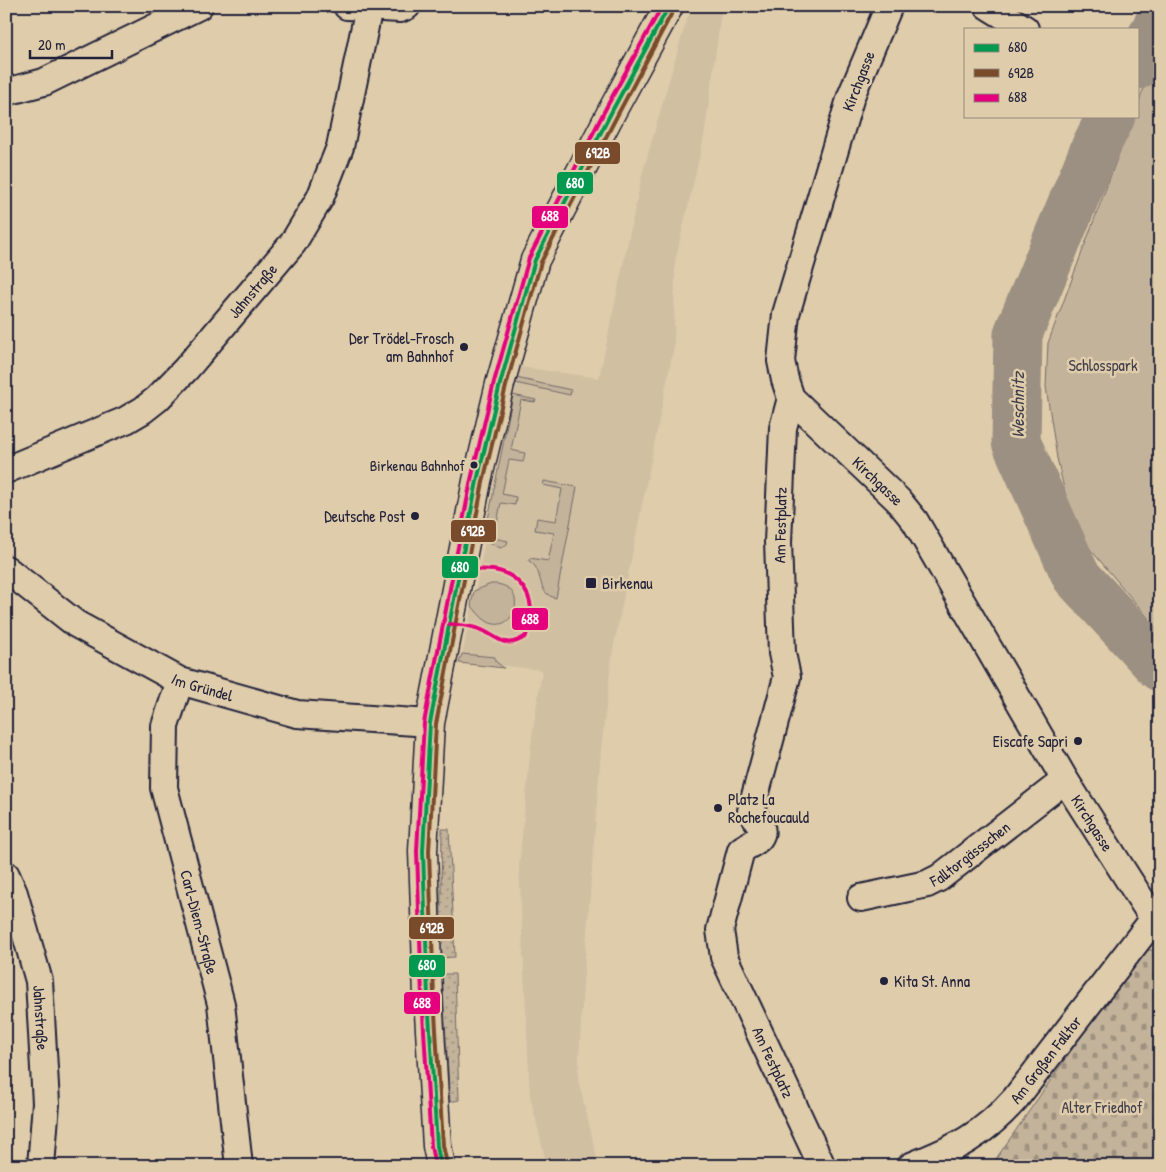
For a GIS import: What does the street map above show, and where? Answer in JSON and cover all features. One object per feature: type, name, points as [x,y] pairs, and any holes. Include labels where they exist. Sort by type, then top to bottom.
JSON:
[{"type":"main road","points":[[441,1166],[438,1154],[428,997],[423,851],[430,723],[477,481],[500,384],[535,260],[669,6]]},
{"type":"street","points":[[6,92],[44,82],[199,6]]},
{"type":"street","points":[[358,7],[400,9],[407,6]]},
{"type":"street","name":"Kirchgasse","points":[[889,6],[851,96],[786,314],[781,361],[784,380],[791,398],[898,500],[915,521],[1065,780],[1156,925]]},
{"type":"street","name":"Jahnstraße","points":[[6,470],[126,420],[157,399],[186,369],[293,243],[320,198],[340,147],[358,7]]},
{"type":"street","name":"Am Festplatz","points":[[791,398],[783,428],[778,542],[782,653],[787,677],[751,811],[761,826],[761,834],[758,841],[741,850],[720,930],[724,957],[822,1166]]},
{"type":"street","name":"Im Gründel","points":[[6,568],[76,624],[180,682],[297,714],[430,723]]},
{"type":"street","name":"Carl-Diem-Straße","points":[[180,682],[165,726],[164,788],[221,1004],[239,1166]]},
{"type":"street","name":"Falltorgässschen","points":[[861,898],[927,884],[939,878],[1065,780]]},
{"type":"street","name":"Jahnstraße","points":[[6,875],[14,894],[39,982],[46,1103],[41,1166]]},
{"type":"street","name":"Am Großen Falltor","points":[[911,1166],[948,1152],[968,1140],[1001,1114],[1156,925]]},
{"type":"shaded area","points":[[692,6],[722,6],[704,137],[675,262],[674,346],[612,655],[601,750],[583,985],[578,1079],[599,1166],[547,1166],[530,1096],[519,866],[532,737],[542,670],[461,661],[520,367],[599,378],[642,175]]},
{"type":"green space","name":"Schlosspark","points":[[1160,61],[1160,632],[1080,537],[1065,493],[1057,458],[1046,387],[1048,343],[1132,118],[1138,118],[1139,101],[1148,80]]},
{"type":"green space","points":[[516,378],[571,390],[570,395],[515,383]]},
{"type":"green space","points":[[513,395],[536,400],[535,402],[521,400],[511,450],[525,453],[523,462],[509,460],[502,494],[516,497],[515,505],[501,503],[494,538],[508,541],[506,546],[500,548],[491,543],[485,534]]},
{"type":"green space","points":[[544,481],[577,487],[556,598],[549,596],[545,592],[537,570],[529,561],[530,558],[548,561],[554,533],[535,530],[537,518],[556,521],[562,489],[543,485]]},
{"type":"green space","points":[[491,584],[504,586],[511,591],[515,599],[515,608],[512,616],[506,622],[498,624],[488,622],[471,605],[474,591]]},
{"type":"green space","points":[[462,654],[495,657],[495,661],[504,668],[459,663]]},
{"type":"green space","points":[[442,829],[449,829],[455,957],[440,958]]},
{"type":"green space","name":"Alter Friedhof","points":[[1141,950],[1160,950],[1160,1166],[991,1166]]},
{"type":"green space","points":[[442,974],[455,974],[459,1100],[450,1102]]},
{"type":"waterway","name":"Weschnitz","points":[[1138,63],[1160,21]]},
{"type":"waterway","name":"Weschnitz","points":[[1110,118],[1096,146],[1018,334],[1016,442],[1076,576],[1160,667]]},
{"type":"transit line","name":"688","points":[[435,1166],[431,1146],[422,997],[417,851],[424,723],[471,480],[494,382],[529,258],[606,108],[662,6]]},
{"type":"transit line","name":"680","points":[[441,1166],[437,1146],[428,997],[423,851],[430,723],[477,481],[500,384],[535,260],[669,6]]},
{"type":"transit line","name":"692B","points":[[447,1165],[443,1145],[434,997],[429,851],[436,724],[483,482],[506,386],[541,262],[674,9]]},
{"type":"transit line","name":"688","points":[[449,624],[473,627],[506,642],[518,640],[526,636],[531,609],[524,588],[514,578],[500,571],[462,570]]},
{"type":"place","name":"Der Trödel-Frosch am Bahnhof","points":[[464,347]]},
{"type":"place","name":"Birkenau Bahnhof","points":[[474,465]]},
{"type":"place","name":"Deutsche Post","points":[[415,516]]},
{"type":"place","name":"Birkenau","points":[[591,583]]},
{"type":"place","name":"Eiscafe Sapri","points":[[1078,741]]},
{"type":"place","name":"Platz La Rochefoucauld","points":[[718,808]]},
{"type":"place","name":"Kita St. Anna","points":[[884,981]]}]
